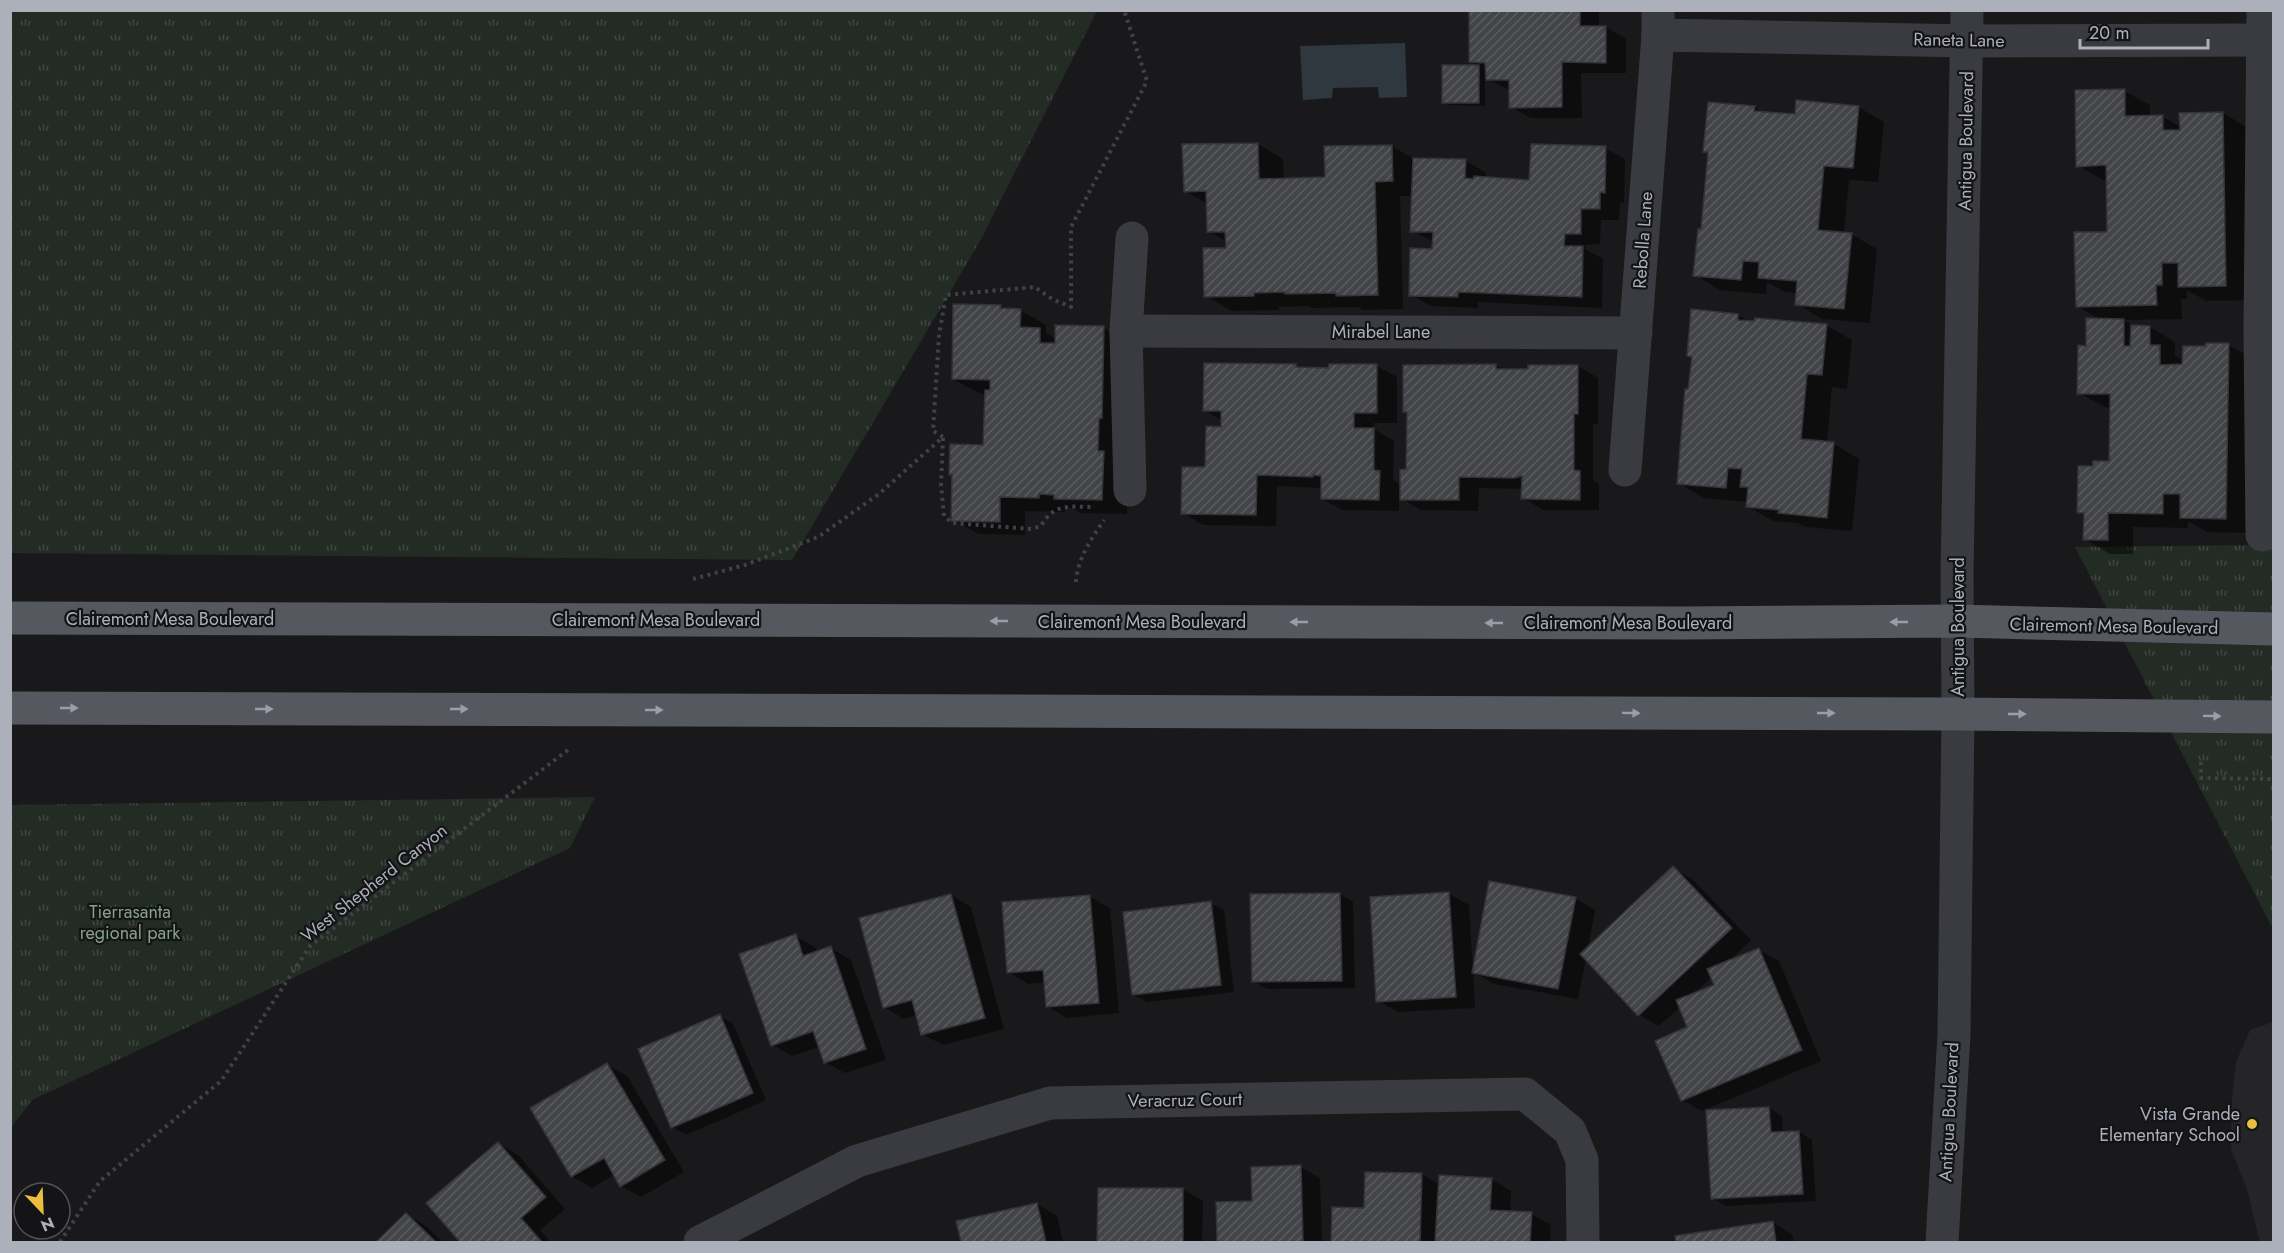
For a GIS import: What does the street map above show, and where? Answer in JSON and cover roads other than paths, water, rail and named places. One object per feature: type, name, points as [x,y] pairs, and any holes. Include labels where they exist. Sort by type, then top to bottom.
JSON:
[{"type":"main road","name":"Clairemont Mesa Boulevard","points":[[10,618],[1669,623],[1958,621],[2274,629]]},
{"type":"main road","points":[[10,708],[2274,717]]},
{"type":"street","name":"Raneta Lane","points":[[1658,23],[1968,26],[2262,25]]},
{"type":"street","name":"Rebolla Lane","points":[[1625,470],[1658,23]]},
{"type":"street","points":[[2262,25],[2267,329],[2262,535]]},
{"type":"street","name":"Antigua Boulevard","points":[[1942,1242],[1954,1034],[1959,714],[1957,575],[1968,26]]},
{"type":"street","points":[[1121,498],[1126,331],[1132,238]]},
{"type":"street","name":"Mirabel Lane","points":[[1126,331],[1636,333]]},
{"type":"street","name":"Veracruz Court","points":[[700,1242],[857,1161],[1050,1102],[1525,1094],[1570,1131],[1582,1160],[1583,1242]]},
{"type":"place","name":"Vista Grande Elementary School","points":[[2252,1124]]},
{"type":"park label","name":"Tierrasanta regional park","points":[[130,922]]}]
